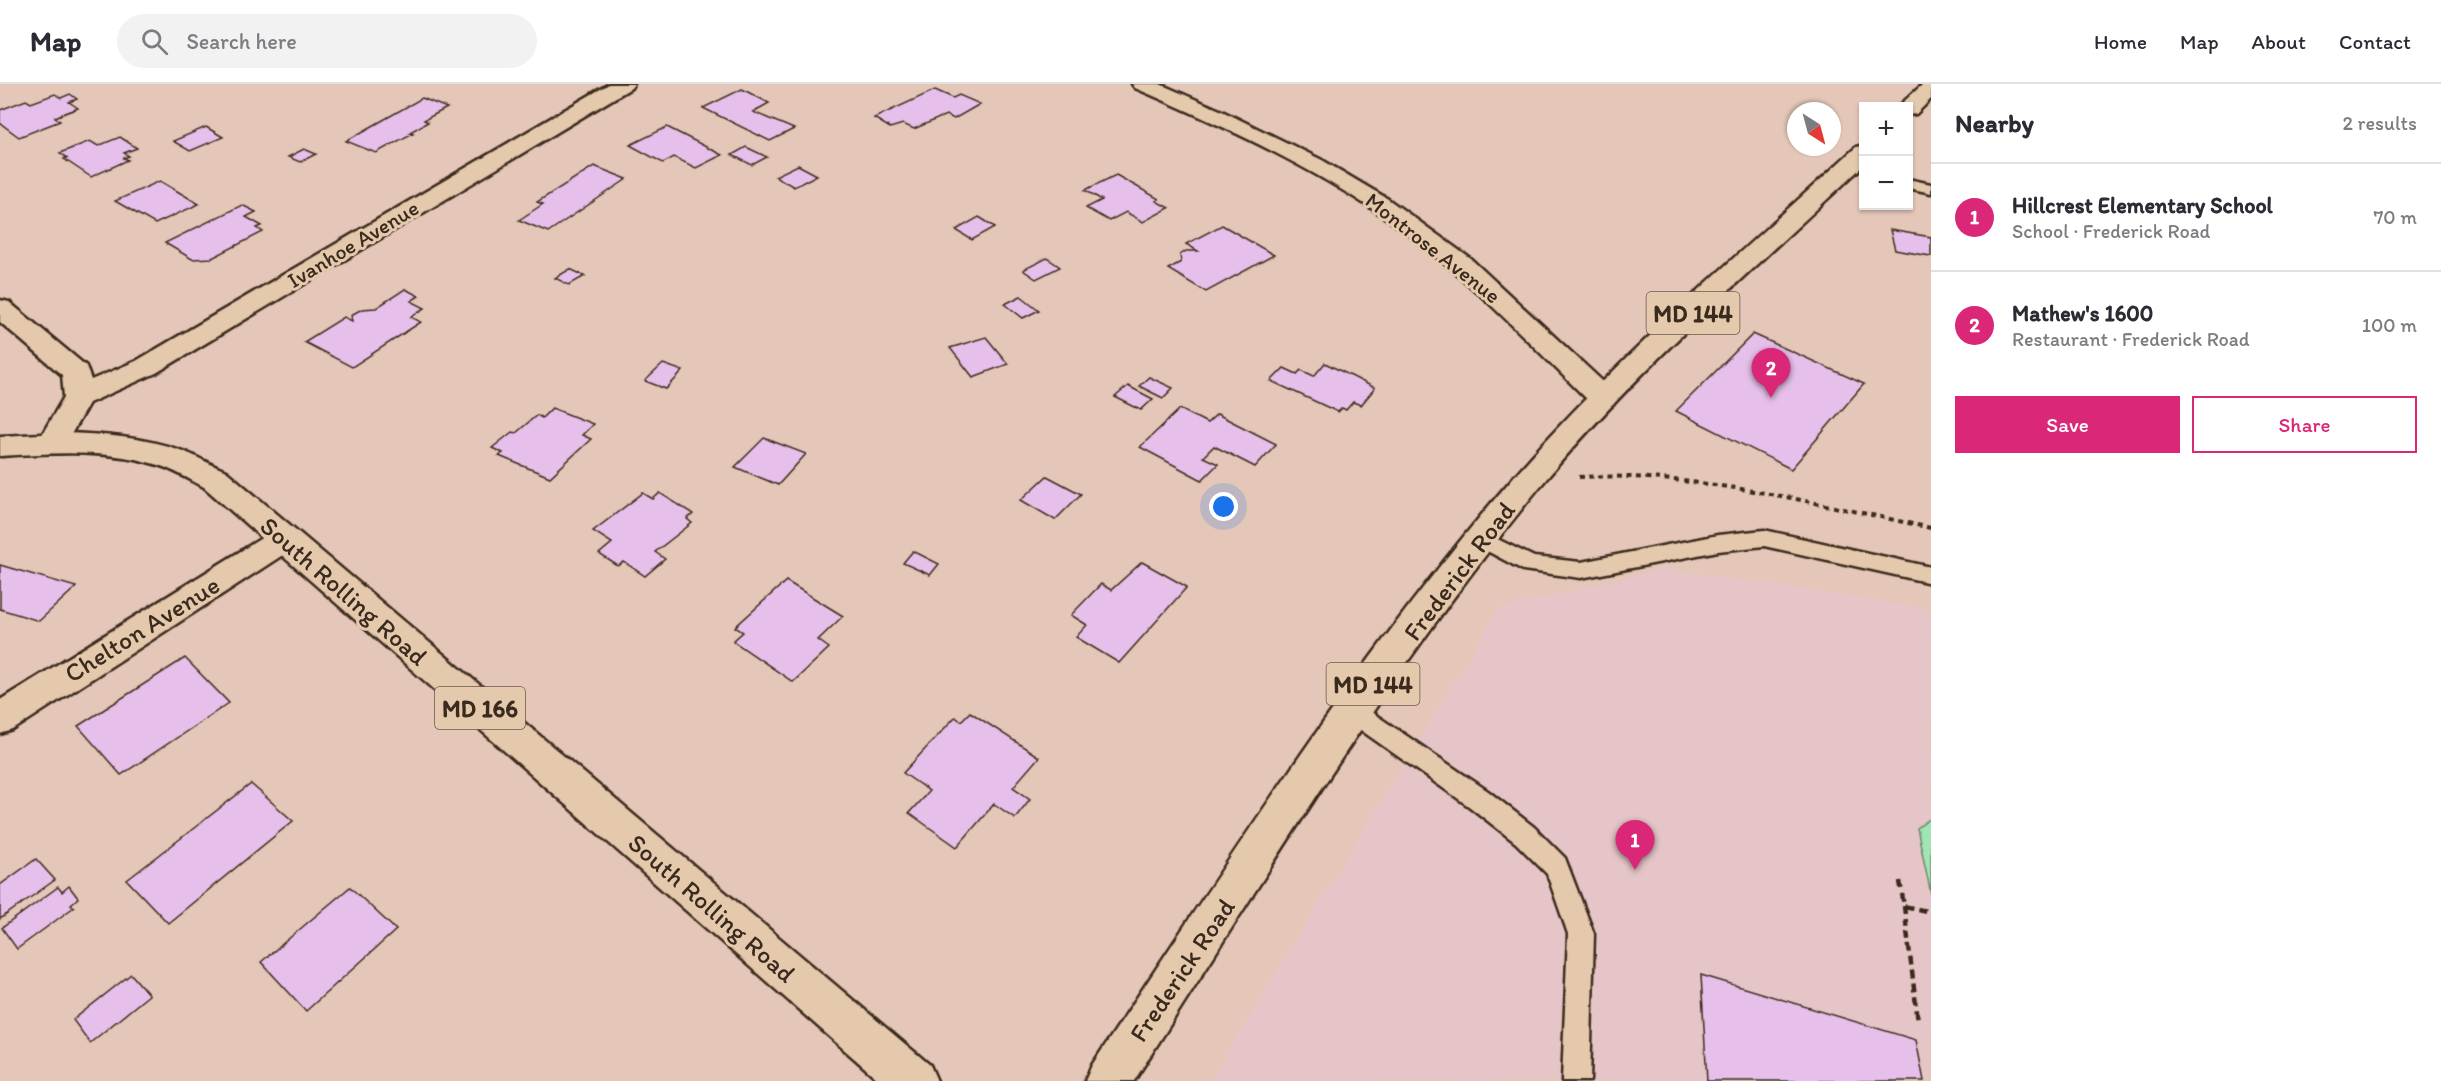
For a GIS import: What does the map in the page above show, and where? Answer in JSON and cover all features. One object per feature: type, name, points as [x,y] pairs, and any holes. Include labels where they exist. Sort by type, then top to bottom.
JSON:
[{"type":"main road","name":"Ivanhoe Avenue","points":[[78,397],[146,367],[624,84]]},
{"type":"main road","name":"Montrose Avenue","points":[[1142,84],[1215,114],[1285,148],[1351,184],[1413,226],[1481,282],[1603,398]]},
{"type":"main road","points":[[1913,104],[1931,88]]},
{"type":"main road","name":"Frederick Road","points":[[1108,1081],[1353,712],[1481,539],[1529,480],[1603,398],[1859,161]]},
{"type":"main road","points":[[0,308],[76,372],[78,397],[52,443]]},
{"type":"main road","name":"South Rolling Road","points":[[0,446],[52,443],[112,445],[166,456],[215,479],[914,1081]]},
{"type":"main road","name":"Chelton Avenue","points":[[0,719],[284,539]]},
{"type":"lane","points":[[1913,184],[1931,189]]},
{"type":"lane","points":[[1481,539],[1530,564],[1581,570],[1718,543],[1764,538],[1931,575]]},
{"type":"lane","points":[[1353,712],[1479,799],[1525,835],[1556,867],[1570,899],[1581,934],[1576,1081]]},
{"type":"path","points":[[1529,480],[1604,475],[1707,485],[1822,504],[1931,528]]},
{"type":"path","points":[[1900,881],[1918,1021]]},
{"type":"path","points":[[1904,906],[1931,912]]},
{"type":"shaded area","points":[[1664,568],[1931,609],[1931,1081],[1210,1081],[1498,609]]},
{"type":"green space","points":[[1931,818],[1931,894],[1917,828]]},
{"type":"building","points":[[742,89],[769,103],[753,112],[794,129],[770,141],[703,108]]},
{"type":"building","points":[[935,90],[953,98],[959,95],[980,104],[954,119],[946,115],[914,129],[903,124],[890,128],[874,118]]},
{"type":"building","points":[[55,94],[61,98],[70,94],[77,99],[69,102],[78,108],[55,117],[60,121],[19,137],[0,123],[0,110],[26,100],[31,103]]},
{"type":"building","points":[[422,98],[447,108],[424,120],[428,122],[410,132],[413,133],[376,153],[346,141]]},
{"type":"building","points":[[206,127],[223,137],[190,151],[173,141]]},
{"type":"building","points":[[667,127],[722,155],[696,168],[674,157],[663,163],[630,145]]},
{"type":"building","points":[[120,137],[137,148],[124,153],[129,156],[124,158],[128,160],[91,177],[64,159],[67,158],[60,153],[90,141],[98,146]]},
{"type":"building","points":[[746,147],[767,157],[752,165],[732,155]]},
{"type":"building","points":[[304,149],[316,154],[300,162],[288,157]]},
{"type":"building","points":[[798,165],[817,175],[794,187],[775,176]]},
{"type":"building","points":[[594,166],[627,179],[548,232],[519,220],[543,204],[537,202]]},
{"type":"building","points":[[1116,175],[1159,199],[1156,201],[1169,208],[1143,222],[1126,212],[1109,221],[1086,208],[1102,200],[1085,190]]},
{"type":"building","points":[[160,181],[199,204],[155,224],[115,201]]},
{"type":"building","points":[[242,205],[256,212],[246,217],[262,226],[257,228],[263,232],[212,258],[192,259],[165,243]]},
{"type":"building","points":[[979,217],[995,227],[972,240],[956,230]]},
{"type":"building","points":[[1222,225],[1274,255],[1206,292],[1168,269],[1181,262],[1180,255],[1186,251],[1198,251],[1186,244]]},
{"type":"building","points":[[1890,230],[1931,237],[1931,256],[1895,250]]},
{"type":"building","points":[[1047,258],[1060,267],[1036,279],[1023,270]]},
{"type":"building","points":[[570,269],[585,276],[569,285],[555,278]]},
{"type":"building","points":[[405,289],[419,296],[411,301],[425,308],[411,317],[421,322],[352,367],[304,342],[344,317],[352,321],[351,315],[362,309],[376,308]]},
{"type":"building","points":[[1021,296],[1039,310],[1023,318],[1005,304]]},
{"type":"building","points":[[1753,334],[1864,384],[1791,469],[1676,411]]},
{"type":"building","points":[[986,337],[1008,364],[973,377],[950,348]]},
{"type":"building","points":[[1325,363],[1375,388],[1361,405],[1353,402],[1346,410],[1342,408],[1338,412],[1271,381],[1284,368],[1297,374],[1301,370],[1314,376]]},
{"type":"building","points":[[663,364],[683,371],[666,389],[645,381]]},
{"type":"building","points":[[1149,377],[1173,388],[1163,398],[1139,386]]},
{"type":"building","points":[[1128,386],[1153,399],[1141,410],[1115,397]]},
{"type":"building","points":[[552,408],[593,424],[582,435],[591,439],[550,477],[499,456],[503,453],[492,448],[512,432],[516,433],[537,415],[542,418]]},
{"type":"building","points":[[1180,409],[1207,423],[1217,414],[1276,444],[1255,467],[1214,446],[1203,457],[1218,464],[1202,480],[1140,447]]},
{"type":"building","points":[[764,438],[806,454],[778,485],[735,467]]},
{"type":"building","points":[[1047,476],[1081,494],[1055,520],[1021,500]]},
{"type":"building","points":[[643,493],[653,499],[660,493],[693,514],[687,519],[692,523],[655,552],[665,559],[645,576],[624,562],[618,566],[599,554],[612,543],[593,531]]},
{"type":"building","points":[[913,551],[939,564],[930,575],[903,563]]},
{"type":"building","points":[[1142,562],[1187,587],[1119,663],[1076,637],[1087,625],[1071,615],[1101,584],[1111,590]]},
{"type":"building","points":[[0,565],[76,587],[39,621],[0,609]]},
{"type":"building","points":[[786,581],[843,616],[818,640],[829,648],[793,682],[733,641],[743,632],[735,627]]},
{"type":"building","points":[[185,658],[229,703],[121,775],[78,726]]},
{"type":"building","points":[[970,712],[1039,757],[1013,787],[1030,799],[1015,818],[994,804],[957,847],[909,813],[929,791],[903,773],[955,717],[961,721]]},
{"type":"building","points":[[251,784],[293,821],[168,923],[127,880]]},
{"type":"building","points":[[36,859],[55,880],[0,919],[0,885]]},
{"type":"building","points":[[69,886],[78,898],[71,904],[74,907],[17,949],[2,928],[58,887],[62,892]]},
{"type":"building","points":[[350,887],[396,930],[306,1011],[261,962]]},
{"type":"building","points":[[131,974],[149,995],[90,1043],[73,1020]]},
{"type":"building","points":[[1701,975],[1916,1040],[1924,1081],[1707,1081]]},
{"type":"place","name":"Mathew's 1600","points":[[1771,398]]},
{"type":"place","name":"Hillcrest Elementary School","points":[[1635,870]]}]
